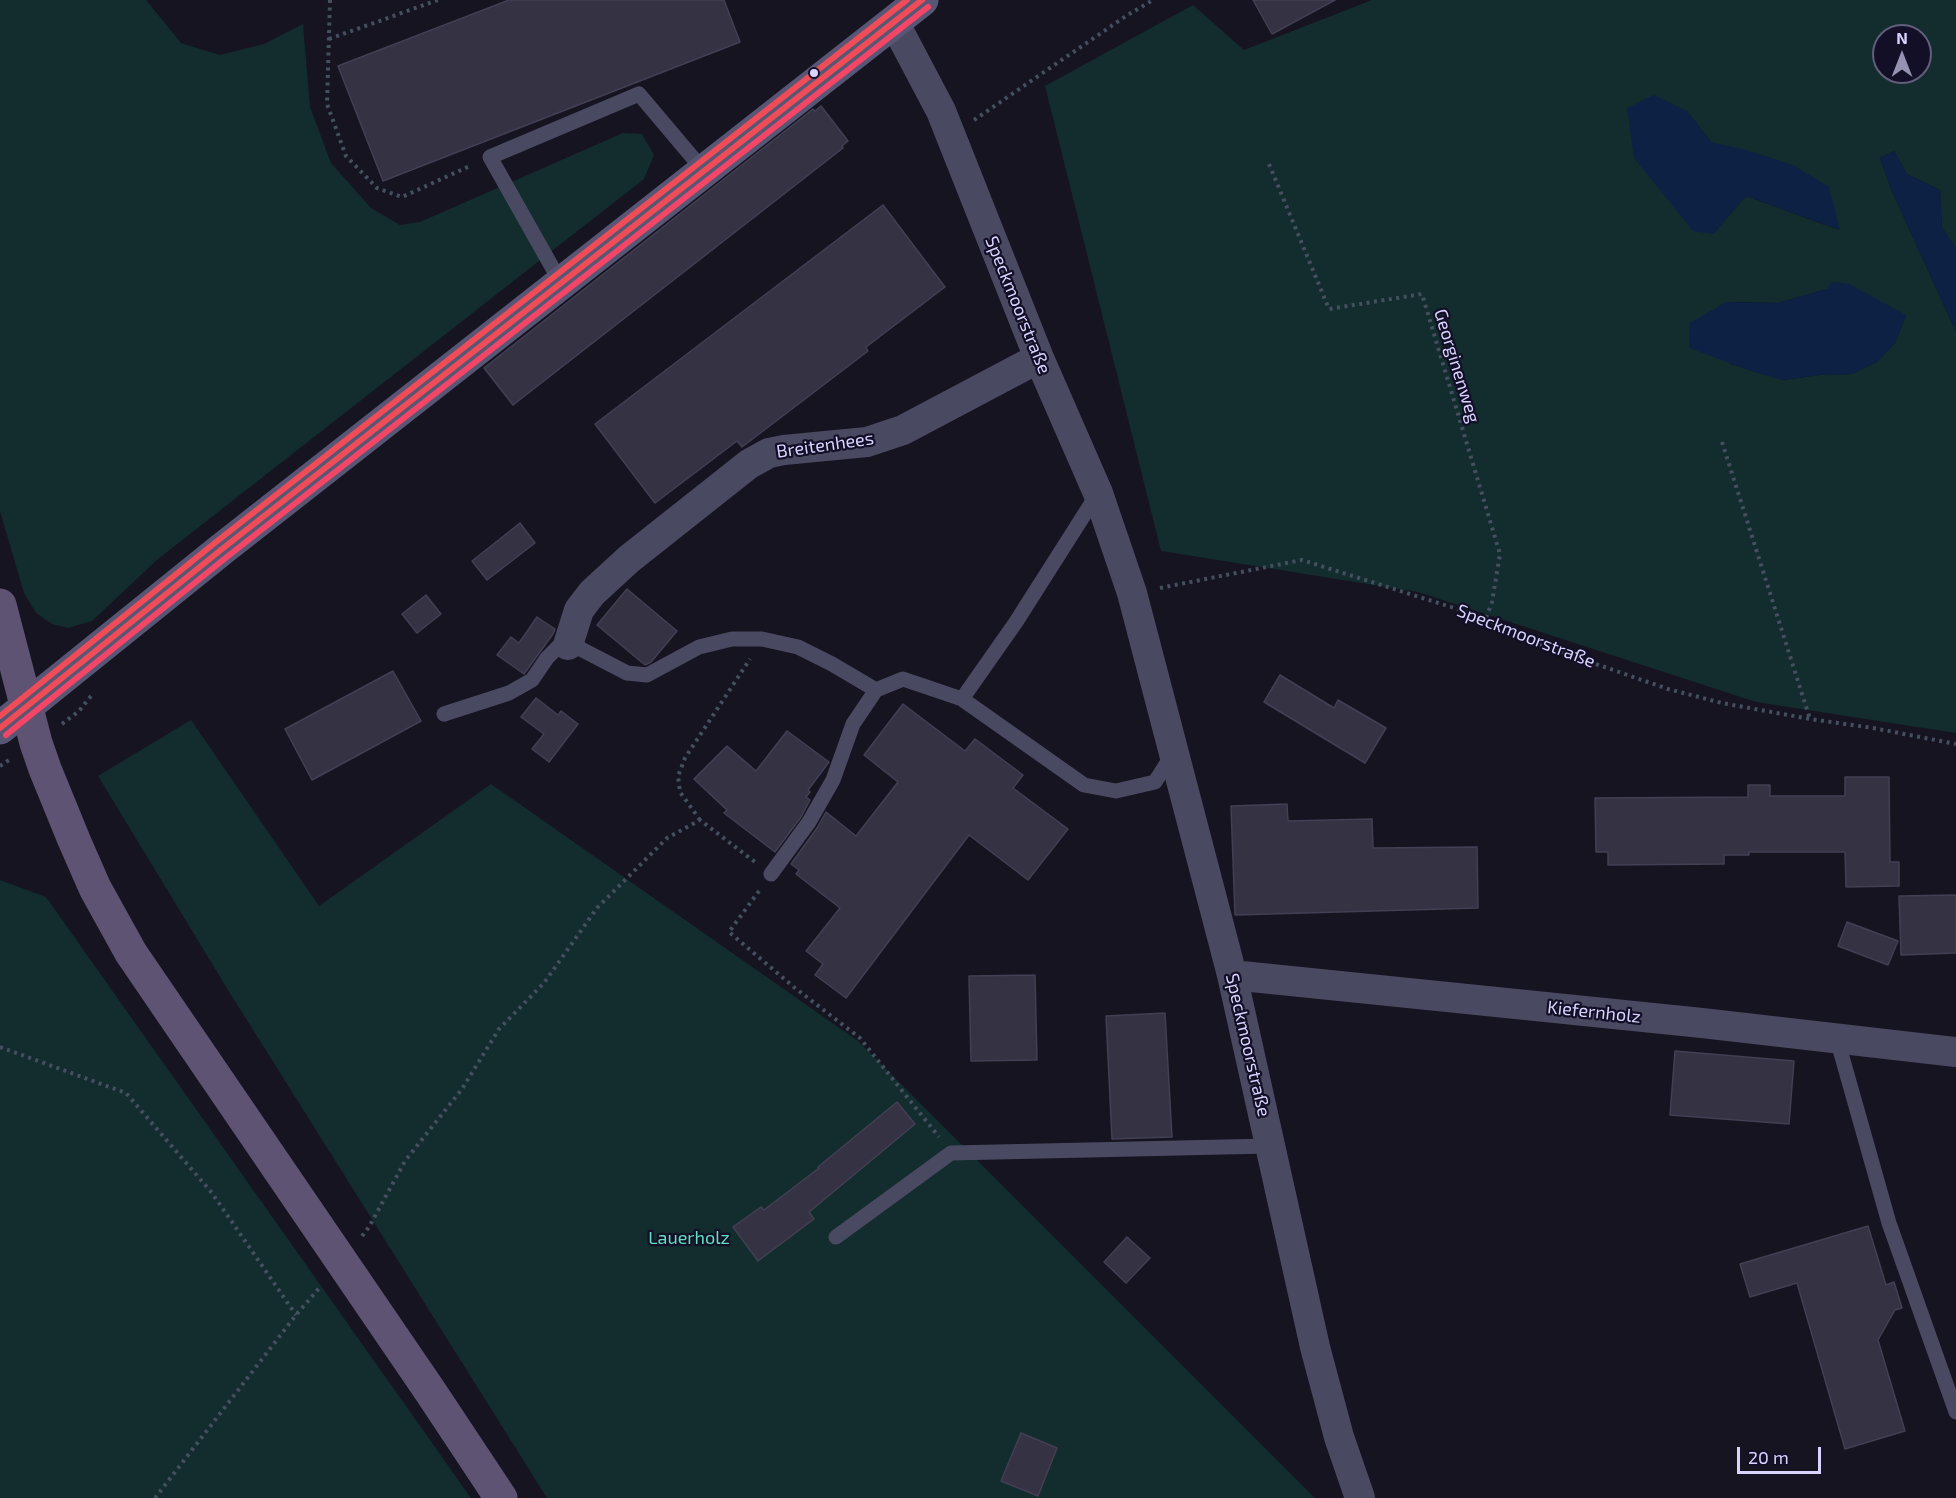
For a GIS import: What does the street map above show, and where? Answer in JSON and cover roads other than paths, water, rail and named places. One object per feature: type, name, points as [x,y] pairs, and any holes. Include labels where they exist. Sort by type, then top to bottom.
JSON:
[{"type":"main road","points":[[0,605],[36,743],[95,888],[131,953],[501,1498]]},
{"type":"street","points":[[0,728],[222,549],[704,171],[893,11],[922,0]]},
{"type":"street","name":"Speckmoorstraße","points":[[893,11],[951,135],[1039,358],[1098,493],[1132,593],[1232,975],[1315,1347],[1339,1437],[1360,1498]]},
{"type":"street","name":"Breitenhees","points":[[568,645],[579,610],[592,593],[628,559],[750,464],[769,453],[867,442],[903,429],[1039,358]]},
{"type":"street","name":"Kiefernholz","points":[[1232,975],[1702,1023],[1956,1052]]},
{"type":"lane","points":[[561,283],[490,157],[639,94],[704,171]]},
{"type":"lane","points":[[962,699],[1016,622],[1098,493]]},
{"type":"lane","points":[[444,714],[509,693],[532,680],[547,658],[559,646],[568,645],[577,647],[627,673],[647,675],[699,647],[732,639],[762,639],[798,647],[876,690]]},
{"type":"lane","points":[[771,874],[819,805],[833,780],[853,724],[876,690],[903,680],[962,699],[1084,785],[1116,791],[1155,782],[1174,752]]},
{"type":"lane","points":[[1838,1039],[1889,1223],[1956,1412]]},
{"type":"lane","points":[[836,1237],[951,1153],[1270,1146]]},
{"type":"water","points":[[1654,95],[1687,111],[1711,142],[1793,165],[1829,187],[1840,230],[1746,196],[1713,234],[1693,231],[1634,158],[1627,108]]},
{"type":"water","points":[[1894,151],[1907,174],[1940,190],[1942,228],[1956,248],[1956,332],[1891,189],[1880,158]]},
{"type":"water","points":[[1832,282],[1849,284],[1906,315],[1895,343],[1877,362],[1852,374],[1783,380],[1689,348],[1690,323],[1726,302],[1778,303],[1827,289]]},
{"type":"park label","name":"Lauerholz","points":[[689,1238]]}]
